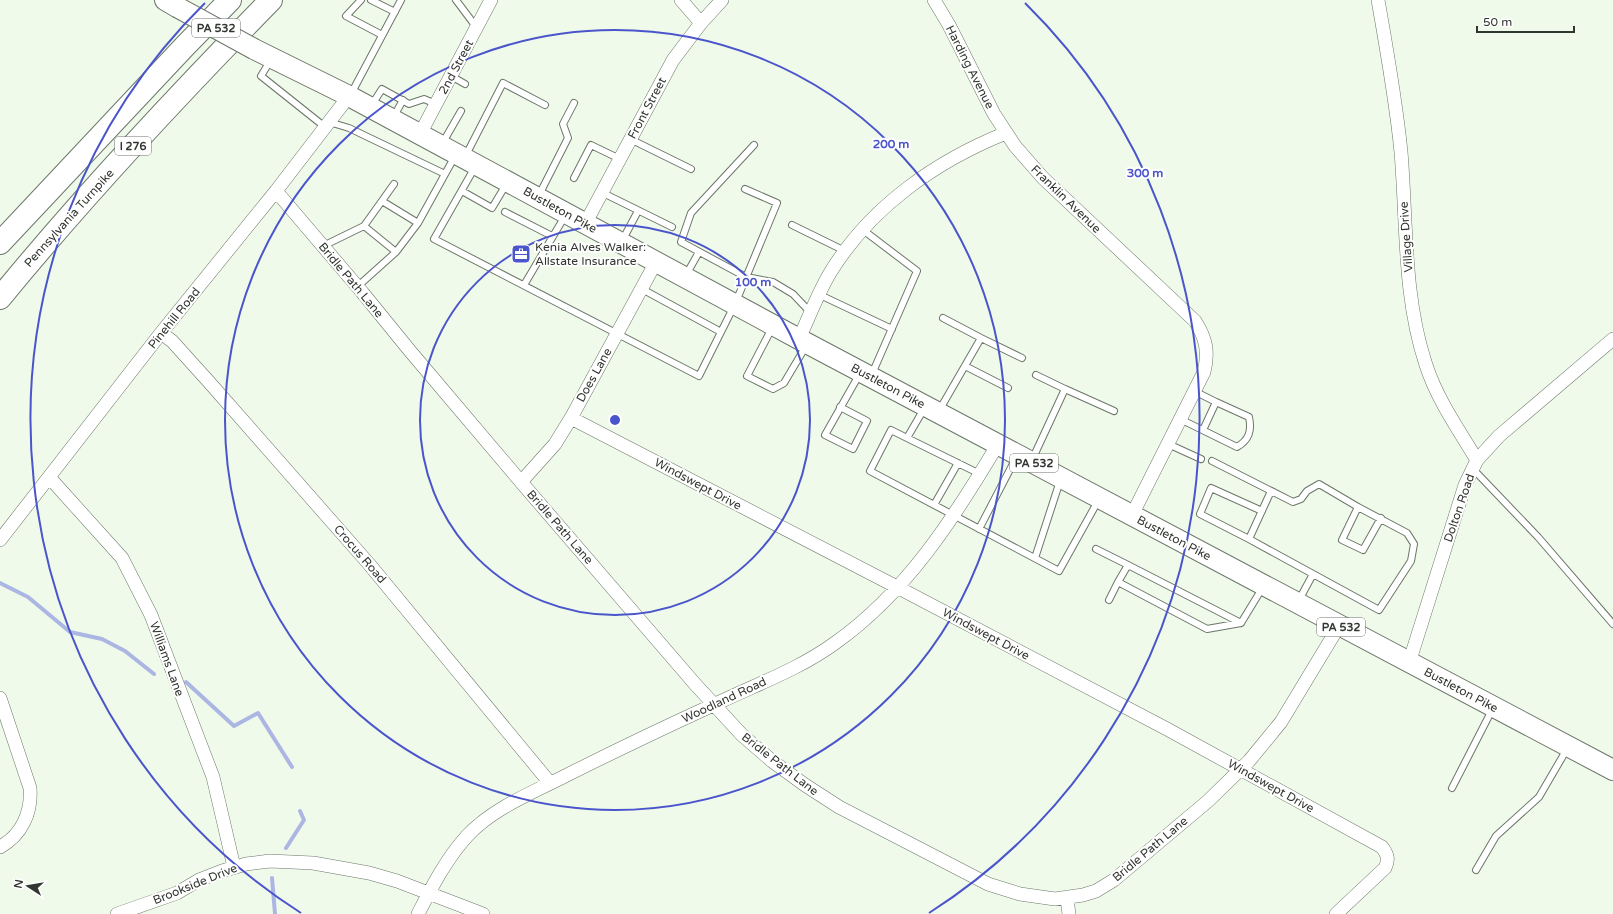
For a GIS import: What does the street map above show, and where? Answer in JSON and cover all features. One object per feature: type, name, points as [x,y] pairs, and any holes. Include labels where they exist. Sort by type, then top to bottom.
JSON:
[{"type":"highway","name":"I 276","points":[[0,243],[180,51],[230,0]]},
{"type":"highway","name":"Pennsylvania Turnpike","points":[[0,298],[52,234],[212,60],[271,0]]},
{"type":"main road","name":"Bustleton Pike","points":[[171,3],[254,49],[370,107],[566,214],[1263,586],[1613,770]]},
{"type":"street","name":"2nd Street","points":[[420,134],[491,0]]},
{"type":"street","points":[[681,0],[701,22]]},
{"type":"street","name":"Front Street","points":[[585,224],[673,60],[701,22],[722,0]]},
{"type":"street","name":"Harding Avenue","points":[[934,0],[949,25],[994,114],[1006,133]]},
{"type":"street","name":"Village Drive","points":[[1378,0],[1391,73],[1401,152],[1409,282],[1414,324],[1426,366],[1434,386],[1475,464]]},
{"type":"street","name":"Pinehill Road","points":[[0,540],[161,333],[276,192],[349,96]]},
{"type":"street","points":[[803,341],[811,313],[830,274],[845,251],[863,230],[903,192],[934,169],[967,150],[1006,133]]},
{"type":"street","name":"Franklin Avenue","points":[[1006,133],[1024,157],[1043,178],[1195,321],[1203,333],[1206,347],[1204,372],[1132,515]]},
{"type":"street","name":"Bridle Path Lane","points":[[276,192],[358,286],[410,351],[522,482],[742,735],[772,761],[839,807],[988,884],[1020,894],[1041,898],[1067,898],[1083,896],[1096,891],[1114,880],[1208,801],[1269,738],[1339,626]]},
{"type":"street","name":"Does Lane","points":[[522,482],[551,448],[571,418],[656,262]]},
{"type":"street","name":"Crocus Road","points":[[161,333],[172,341],[209,382],[369,564],[550,783]]},
{"type":"street","name":"Dolton Road","points":[[1409,663],[1465,485],[1475,464],[1498,436],[1613,339]]},
{"type":"street","name":"Windswept Drive","points":[[571,418],[897,587],[1240,769],[1382,847],[1387,853],[1388,862],[1385,868],[1336,914]]},
{"type":"street","name":"Woodland Road","points":[[418,914],[453,852],[468,834],[485,819],[505,806],[550,783],[801,664],[818,655],[850,632],[897,587],[922,558],[954,516],[998,444]]},
{"type":"street","name":"Williams Lane","points":[[49,477],[122,558],[151,615],[213,777],[234,867]]},
{"type":"street","points":[[0,698],[30,788],[29,809],[25,821],[19,831],[8,843],[0,847]]},
{"type":"street","name":"Brookside Drive","points":[[116,914],[177,893],[205,878],[234,867],[270,861],[313,863],[369,873],[397,881],[483,914]]},
{"type":"street","points":[[1067,898],[1069,914]]},
{"type":"lane","points":[[361,0],[346,16],[382,35]]},
{"type":"lane","points":[[371,0],[394,12]]},
{"type":"lane","points":[[349,96],[401,0]]},
{"type":"lane","points":[[456,0],[477,28]]},
{"type":"lane","points":[[272,58],[261,76],[327,124],[349,128],[446,174]]},
{"type":"lane","points":[[451,76],[465,84]]},
{"type":"lane","points":[[358,286],[396,252],[418,223],[446,174],[460,156],[503,83],[545,105]]},
{"type":"lane","points":[[370,107],[382,89],[409,104],[424,99],[436,104]]},
{"type":"lane","points":[[392,119],[403,100]]},
{"type":"lane","points":[[538,198],[568,138],[563,124],[574,104]]},
{"type":"lane","points":[[461,111],[460,156],[462,191],[434,239],[700,376],[735,304],[777,203],[745,189]]},
{"type":"lane","points":[[630,140],[690,169]]},
{"type":"lane","points":[[574,178],[591,145],[620,159]]},
{"type":"lane","points":[[754,145],[691,213],[681,242],[746,277],[773,282],[793,294],[811,313]]},
{"type":"lane","points":[[462,191],[492,208],[508,182]]},
{"type":"lane","points":[[323,246],[364,226],[394,184]]},
{"type":"lane","points":[[601,192],[672,227]]},
{"type":"lane","points":[[382,201],[418,223]]},
{"type":"lane","points":[[621,243],[638,211]]},
{"type":"lane","points":[[505,212],[552,236]]},
{"type":"lane","points":[[524,285],[566,214]]},
{"type":"lane","points":[[792,225],[845,251]]},
{"type":"lane","points":[[364,226],[396,252]]},
{"type":"lane","points":[[840,407],[867,421],[853,449],[825,435],[840,407],[866,374],[892,329],[917,271],[863,230]]},
{"type":"lane","points":[[685,277],[699,252]]},
{"type":"lane","points":[[642,289],[721,332]]},
{"type":"lane","points":[[820,295],[892,329]]},
{"type":"lane","points":[[943,318],[1022,358]]},
{"type":"lane","points":[[773,325],[747,376],[773,389],[784,383],[803,341]]},
{"type":"lane","points":[[907,438],[932,409],[965,366],[981,338]]},
{"type":"lane","points":[[965,366],[1008,388]]},
{"type":"lane","points":[[1036,375],[1114,411]]},
{"type":"lane","points":[[980,529],[1065,389]]},
{"type":"lane","points":[[1180,419],[1237,447],[1244,443],[1251,428],[1249,417],[1194,392]]},
{"type":"lane","points":[[1203,430],[1216,402]]},
{"type":"lane","points":[[980,474],[891,430],[870,471],[1059,571],[1100,498]]},
{"type":"lane","points":[[1168,444],[1201,459]]},
{"type":"lane","points":[[1212,461],[1293,502],[1301,499],[1307,491],[1319,484],[1407,533],[1414,544],[1411,561],[1379,610],[1200,514],[1211,488],[1262,511]]},
{"type":"lane","points":[[934,505],[958,463]]},
{"type":"lane","points":[[1475,464],[1613,624]]},
{"type":"lane","points":[[1035,558],[1061,477]]},
{"type":"lane","points":[[1249,539],[1271,491]]},
{"type":"lane","points":[[1358,506],[1342,540],[1363,550],[1381,518]]},
{"type":"lane","points":[[1096,549],[1241,623]]},
{"type":"lane","points":[[1109,600],[1128,565]]},
{"type":"lane","points":[[1297,604],[1313,574]]},
{"type":"lane","points":[[1118,582],[1207,629],[1241,623],[1263,586]]},
{"type":"lane","points":[[1452,788],[1493,707]]},
{"type":"lane","points":[[1476,870],[1496,836],[1539,797],[1568,746]]},
{"type":"waterway","points":[[0,583],[28,597],[70,632],[102,639],[125,651],[154,674]]},
{"type":"waterway","points":[[186,682],[234,726],[258,713],[292,767]]},
{"type":"waterway","points":[[286,848],[304,820],[300,811]]},
{"type":"waterway","points":[[272,878],[275,914]]},
{"type":"place","name":"Kenia Alves Walker: Allstate Insurance","points":[[521,254]]}]
